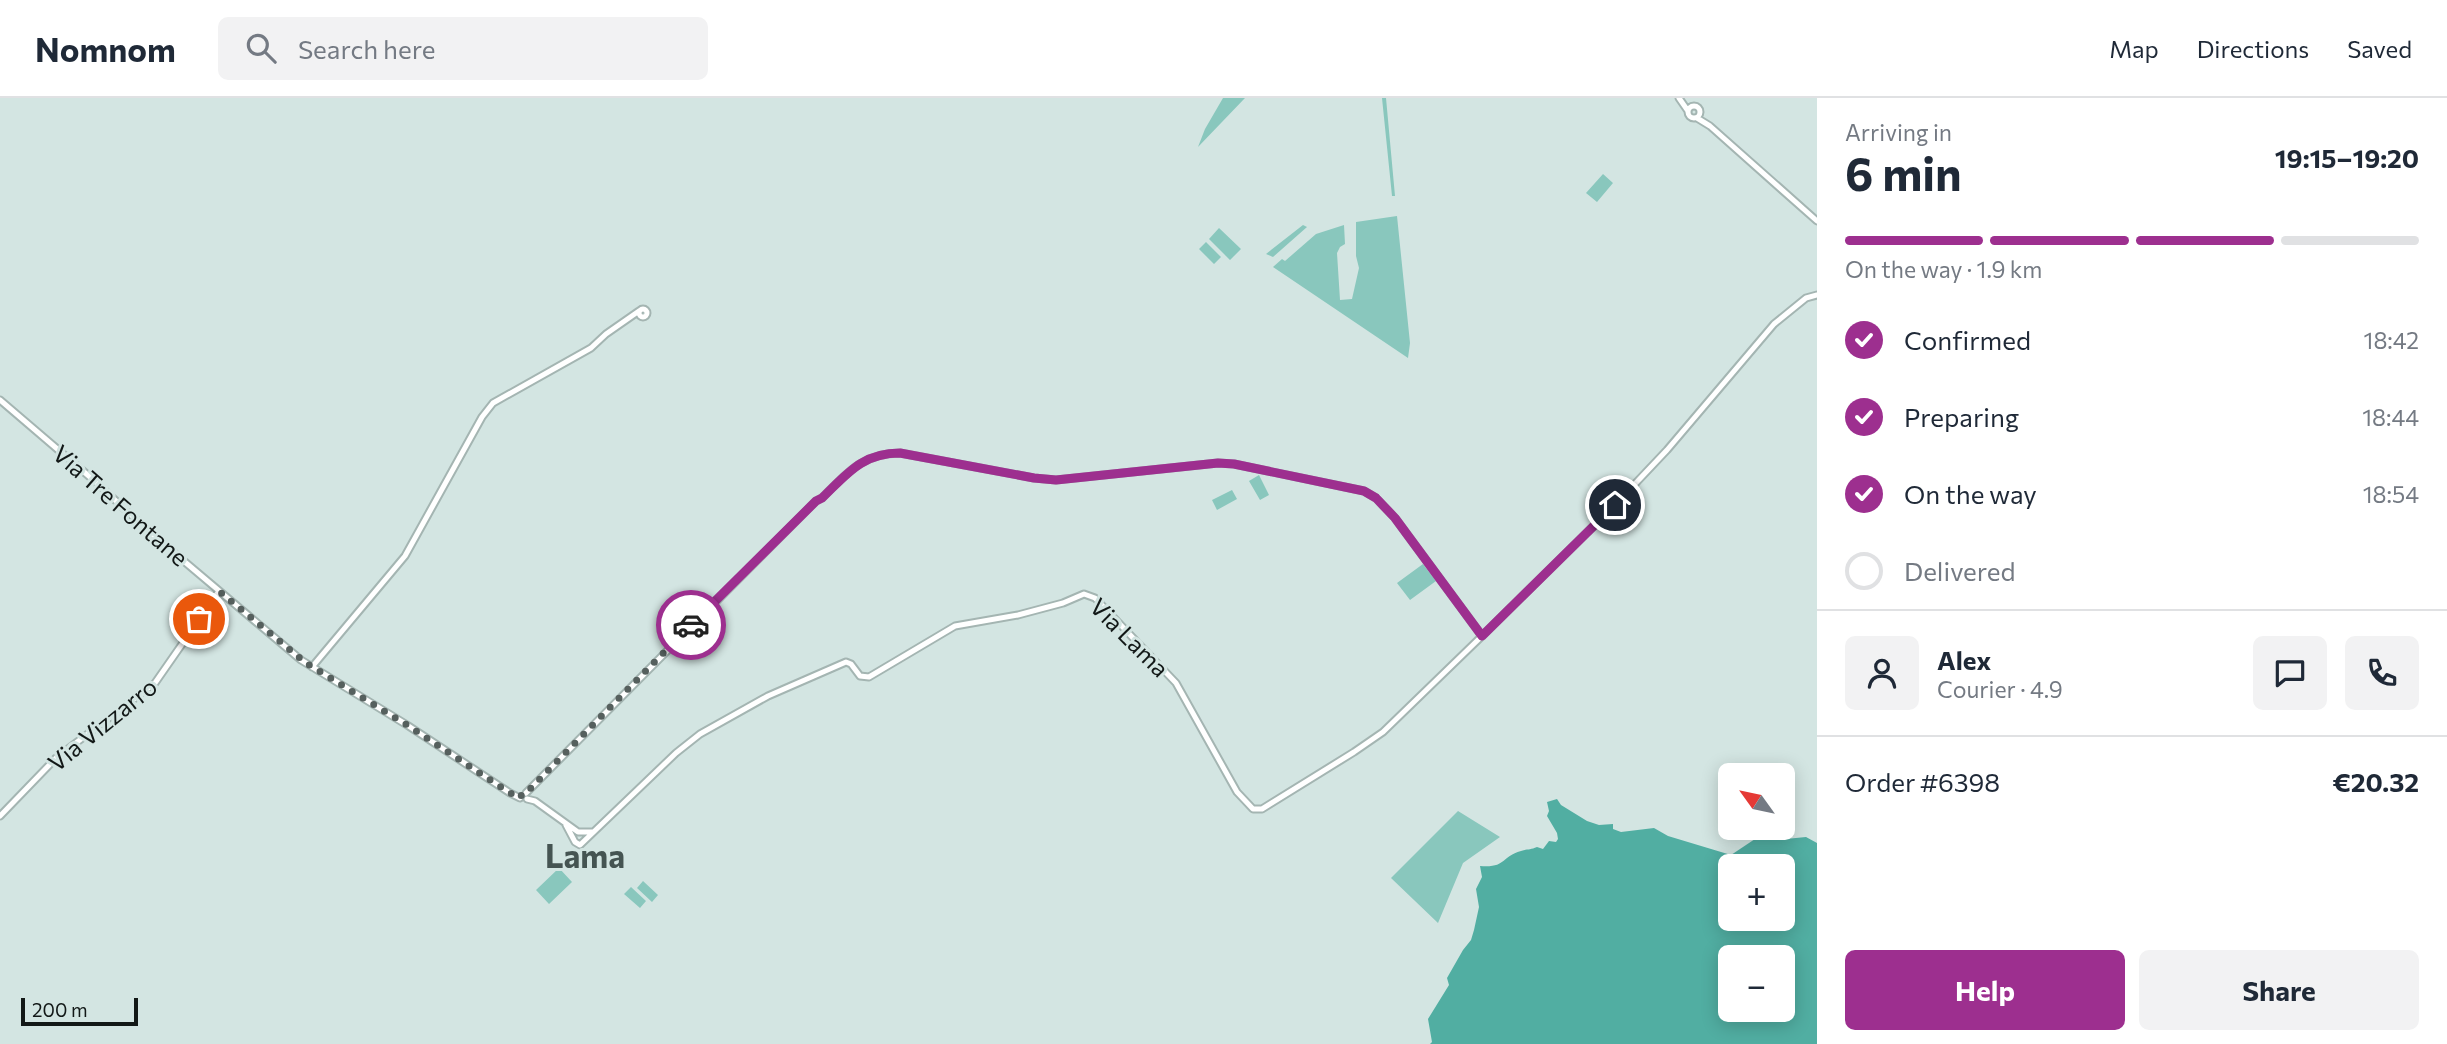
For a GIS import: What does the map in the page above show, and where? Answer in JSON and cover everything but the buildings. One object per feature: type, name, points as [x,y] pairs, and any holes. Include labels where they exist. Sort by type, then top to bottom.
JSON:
[{"type":"street","points":[[1681,99],[1690,108]]},
{"type":"street","points":[[1690,108],[1698,106],[1710,126]]},
{"type":"street","points":[[1690,108],[1689,116],[1710,126],[1817,220]]},
{"type":"street","points":[[1696,118],[1701,112]]},
{"type":"street","points":[[524,796],[816,501],[861,463],[881,454],[900,453],[1056,480],[1218,463],[1234,464],[1364,491],[1376,498],[1395,518],[1482,636],[1667,450],[1774,324],[1806,298],[1817,295]]},
{"type":"street","points":[[312,667],[405,556],[482,417],[493,403],[591,348],[606,334],[640,314]]},
{"type":"street","name":"Via Tre Fontane","points":[[0,400],[219,591],[312,667],[510,793],[535,801],[566,825]]},
{"type":"street","name":"Via Vizzarro","points":[[0,817],[56,758],[155,684],[219,591]]},
{"type":"street","name":"Via Lama","points":[[598,830],[689,742],[768,696],[846,662],[851,664],[860,676],[869,677],[952,628],[986,619],[1023,614],[1084,594],[1094,598],[1176,683],[1237,792],[1253,809],[1262,809],[1383,732],[1482,636]]},
{"type":"street","points":[[566,825],[586,834],[598,830]]},
{"type":"street","points":[[566,825],[575,842],[580,845],[598,830]]},
{"type":"shaded area","points":[[1223,98],[1245,98],[1198,147],[1205,129]]},
{"type":"shaded area","points":[[1382,98],[1386,98],[1395,196],[1392,196]]},
{"type":"shaded area","points":[[1603,174],[1613,183],[1597,202],[1586,193]]},
{"type":"shaded area","points":[[1397,216],[1410,343],[1408,358],[1273,267],[1282,259],[1285,261],[1316,234],[1344,225],[1345,244],[1337,253],[1340,300],[1352,299],[1359,268],[1356,256],[1356,222]]},
{"type":"shaded area","points":[[1303,225],[1307,227],[1273,257],[1266,254]]},
{"type":"shaded area","points":[[1219,228],[1241,249],[1230,260],[1209,239]]},
{"type":"shaded area","points":[[1206,242],[1221,257],[1214,264],[1199,249]]},
{"type":"shaded area","points":[[1259,475],[1269,495],[1260,500],[1249,481]]},
{"type":"shaded area","points":[[1232,490],[1237,499],[1217,510],[1212,500]]},
{"type":"shaded area","points":[[1423,564],[1436,581],[1410,600],[1397,583]]},
{"type":"shaded area","points":[[1557,799],[1561,805],[1599,825],[1613,824],[1613,829],[1621,832],[1654,828],[1668,836],[1728,854],[1718,854],[1718,931],[1795,931],[1795,854],[1732,854],[1754,840],[1796,840],[1806,837],[1817,843],[1817,1044],[1430,1044],[1432,1042],[1428,1019],[1449,985],[1447,978],[1471,940],[1474,930],[1479,907],[1476,889],[1482,877],[1480,866],[1499,864],[1514,853],[1537,847],[1543,849],[1549,841],[1556,842],[1557,833],[1547,816],[1547,802]]},
{"type":"shaded area","points":[[1458,811],[1500,837],[1463,863],[1438,923],[1391,878]]},
{"type":"shaded area","points":[[559,868],[572,882],[549,904],[536,890]]},
{"type":"shaded area","points":[[643,881],[658,895],[652,902],[637,888]]},
{"type":"shaded area","points":[[631,887],[646,901],[640,908],[624,894]]},
{"type":"way so far","points":[[199,619],[219,591],[306,663],[520,798],[691,625]]},
{"type":"district","name":"Lama","points":[[585,855]]},
{"type":"route","points":[[691,625],[816,501],[873,455],[900,453],[1056,480],[1218,463],[1234,464],[1351,487],[1364,491],[1386,507],[1482,636],[1615,505]]}]
